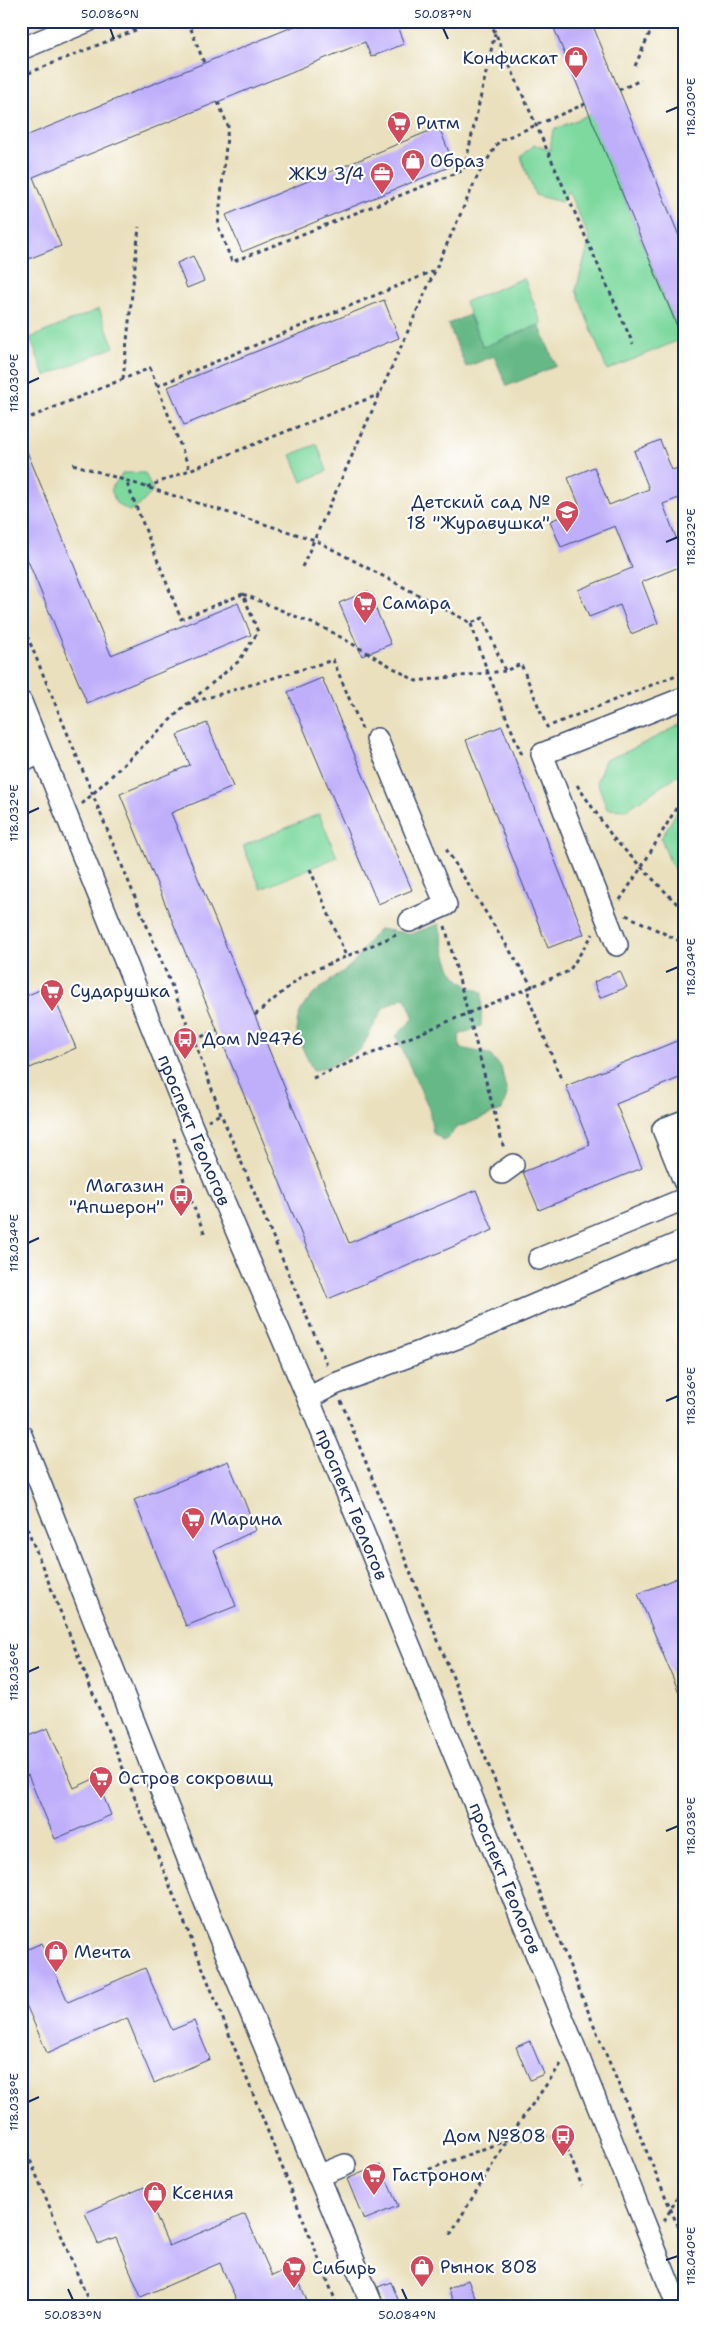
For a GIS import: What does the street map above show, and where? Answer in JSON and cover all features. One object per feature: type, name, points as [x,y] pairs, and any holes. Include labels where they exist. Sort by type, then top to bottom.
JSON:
[{"type":"street","points":[[21,49],[88,21]]},
{"type":"street","points":[[617,946],[609,913],[542,754],[684,698]]},
{"type":"street","name":"проспект Геологов","points":[[21,702],[192,1126],[308,1398],[574,2046],[678,2307]]},
{"type":"street","points":[[370,736],[446,905],[404,928]]},
{"type":"street","points":[[21,762],[41,753]]},
{"type":"street","points":[[684,1121],[663,1129],[684,1181]]},
{"type":"street","points":[[539,1259],[684,1199]]},
{"type":"street","points":[[308,1398],[335,1384],[462,1336],[684,1241]]},
{"type":"street","points":[[21,1435],[170,1815],[373,2307]]},
{"type":"street","points":[[318,2176],[345,2165]]},
{"type":"path","points":[[21,76],[158,21]]},
{"type":"path","points":[[188,21],[204,63]]},
{"type":"path","points":[[490,21],[633,344]]},
{"type":"path","points":[[635,66],[655,21]]},
{"type":"path","points":[[218,102],[228,126],[218,226],[232,262],[464,170],[495,33]]},
{"type":"path","points":[[619,90],[641,80]]},
{"type":"path","points":[[302,567],[478,175],[499,141],[585,104]]},
{"type":"path","points":[[123,379],[138,227]]},
{"type":"path","points":[[157,386],[436,270]]},
{"type":"path","points":[[31,417],[150,368],[190,470]]},
{"type":"path","points":[[146,487],[380,393]]},
{"type":"path","points":[[73,464],[315,540],[471,623],[483,618],[505,671]]},
{"type":"path","points":[[126,480],[181,620],[243,594],[330,631],[416,681],[505,671],[521,664],[547,727],[684,672]]},
{"type":"path","points":[[68,818],[187,704],[238,661],[258,632],[243,594]]},
{"type":"path","points":[[21,621],[91,795],[194,1040],[221,1114],[335,1384],[588,2011],[684,2242]]},
{"type":"path","points":[[187,704],[334,660],[370,736]]},
{"type":"path","points":[[575,782],[614,839],[684,911]]},
{"type":"path","points":[[312,1078],[569,971],[641,868],[684,795]]},
{"type":"path","points":[[444,846],[532,986]]},
{"type":"path","points":[[310,869],[346,956]]},
{"type":"path","points":[[438,909],[447,930],[508,1169]]},
{"type":"path","points":[[609,913],[684,943]]},
{"type":"path","points":[[255,1015],[303,975],[404,928]]},
{"type":"path","points":[[532,986],[528,997],[562,1081]]},
{"type":"path","points":[[194,1040],[217,1030]]},
{"type":"path","points":[[173,1133],[185,1185],[205,1235]]},
{"type":"path","points":[[21,1513],[338,2307]]},
{"type":"path","points":[[450,2235],[507,2140],[574,2046]]},
{"type":"path","points":[[414,2175],[507,2140],[562,2136],[582,2186]]},
{"type":"path","points":[[21,2138],[91,2307]]},
{"type":"green space","points":[[590,114],[673,319],[684,316],[684,338],[607,370],[576,290],[590,239],[568,191],[561,202],[535,195],[521,157],[534,145],[550,150],[553,130]]},
{"type":"green space","points":[[524,278],[542,324],[483,348],[465,302]]},
{"type":"green space","points":[[99,309],[114,347],[45,376],[30,338]]},
{"type":"green space","points":[[469,315],[483,347],[539,325],[556,366],[507,386],[494,356],[466,367],[448,324]]},
{"type":"green space","points":[[317,444],[327,471],[302,482],[291,455]]},
{"type":"green space","points":[[123,473],[145,473],[153,491],[139,506],[129,511],[116,503],[111,489]]},
{"type":"green space","points":[[684,723],[684,771],[626,810],[607,809],[597,781],[605,760],[628,751]]},
{"type":"green space","points":[[684,800],[684,885],[670,862],[661,838]]},
{"type":"green space","points":[[319,814],[337,857],[261,889],[243,846]]},
{"type":"green space","points":[[439,924],[446,957],[454,974],[470,987],[482,992],[481,1026],[459,1035],[460,1048],[489,1054],[501,1067],[507,1094],[502,1110],[456,1128],[445,1141],[433,1133],[429,1108],[396,1036],[414,1018],[405,997],[384,1007],[361,1049],[334,1064],[313,1071],[301,1046],[297,1031],[301,1010],[307,1001],[324,985],[351,965],[380,929],[411,934]]},
{"type":"building","points":[[307,21],[395,21],[404,44],[371,57],[365,42],[33,177],[61,246],[21,262],[21,138]]},
{"type":"building","points":[[551,21],[591,21],[684,248],[684,343]]},
{"type":"building","points":[[439,127],[454,165],[242,252],[226,215]]},
{"type":"building","points":[[193,256],[204,281],[187,288],[177,263]]},
{"type":"building","points":[[384,300],[399,338],[184,425],[168,387]]},
{"type":"building","points":[[21,437],[111,655],[238,603],[251,635],[87,703],[21,544]]},
{"type":"building","points":[[660,440],[672,470],[684,466],[684,496],[663,504],[680,548],[684,547],[684,565],[642,582],[658,623],[631,634],[620,605],[589,617],[578,590],[632,568],[615,526],[561,547],[550,521],[581,509],[568,478],[594,467],[609,505],[649,489],[634,451]]},
{"type":"building","name":"Самара","points":[[368,591],[391,644],[362,656],[339,603]]},
{"type":"building","points":[[322,678],[412,890],[378,904],[288,692]]},
{"type":"building","points":[[207,723],[233,787],[171,813],[349,1243],[476,1190],[493,1230],[328,1299],[120,794],[190,765],[177,735]]},
{"type":"building","points":[[502,726],[584,934],[548,948],[466,740]]},
{"type":"building","points":[[620,971],[627,987],[600,998],[594,982]]},
{"type":"building","points":[[49,986],[76,1048],[30,1068],[21,1047],[21,998]]},
{"type":"building","points":[[684,1038],[684,1076],[616,1104],[642,1168],[539,1210],[523,1172],[590,1145],[566,1086]]},
{"type":"building","name":"Марина","points":[[228,1461],[256,1530],[214,1550],[236,1606],[186,1626],[134,1500]]},
{"type":"building","points":[[684,1575],[684,1702],[683,1702],[638,1594]]},
{"type":"building","points":[[48,1728],[74,1788],[96,1778],[111,1815],[55,1839],[28,1775],[21,1778],[21,1739]]},
{"type":"building","points":[[42,1943],[68,2002],[145,1968],[172,2030],[194,2021],[210,2059],[154,2083],[127,2018],[47,2053],[21,1993],[21,1952]]},
{"type":"building","points":[[530,2041],[544,2074],[530,2080],[516,2047]]},
{"type":"building","name":"Гастроном","points":[[380,2165],[398,2206],[364,2220],[347,2179]]},
{"type":"building","points":[[144,2187],[169,2246],[245,2214],[272,2276],[293,2267],[308,2303],[300,2307],[239,2307],[220,2263],[141,2297],[116,2237],[98,2244],[85,2213]]},
{"type":"building","points":[[468,2280],[479,2307],[456,2307],[448,2289]]},
{"type":"building","points":[[391,2282],[401,2307],[385,2307],[378,2287]]},
{"type":"place","name":"Конфискат","points":[[576,79]]},
{"type":"place","name":"Ритм","points":[[399,144]]},
{"type":"place","name":"Образ","points":[[413,182]]},
{"type":"place","name":"ЖКУ 3/4","points":[[382,195]]},
{"type":"place","name":"Детский сад № 18 \"Журавушка\"","points":[[567,533]]},
{"type":"place","name":"Самара","points":[[365,624]]},
{"type":"place","name":"Сударушка","points":[[52,1012]]},
{"type":"place","name":"Дом №476","points":[[185,1060]]},
{"type":"place","name":"Магазин \"Апшерон\"","points":[[181,1217]]},
{"type":"place","name":"Марина","points":[[193,1540]]},
{"type":"place","name":"Остров сокровищ","points":[[101,1799]]},
{"type":"place","name":"Мечта","points":[[56,1973]]},
{"type":"place","name":"Дом №808","points":[[563,2157]]},
{"type":"place","name":"Гастроном","points":[[374,2196]]},
{"type":"place","name":"Ксения","points":[[155,2214]]},
{"type":"place","name":"Рынок 808","points":[[422,2288]]},
{"type":"place","name":"Сибирь","points":[[294,2289]]}]
